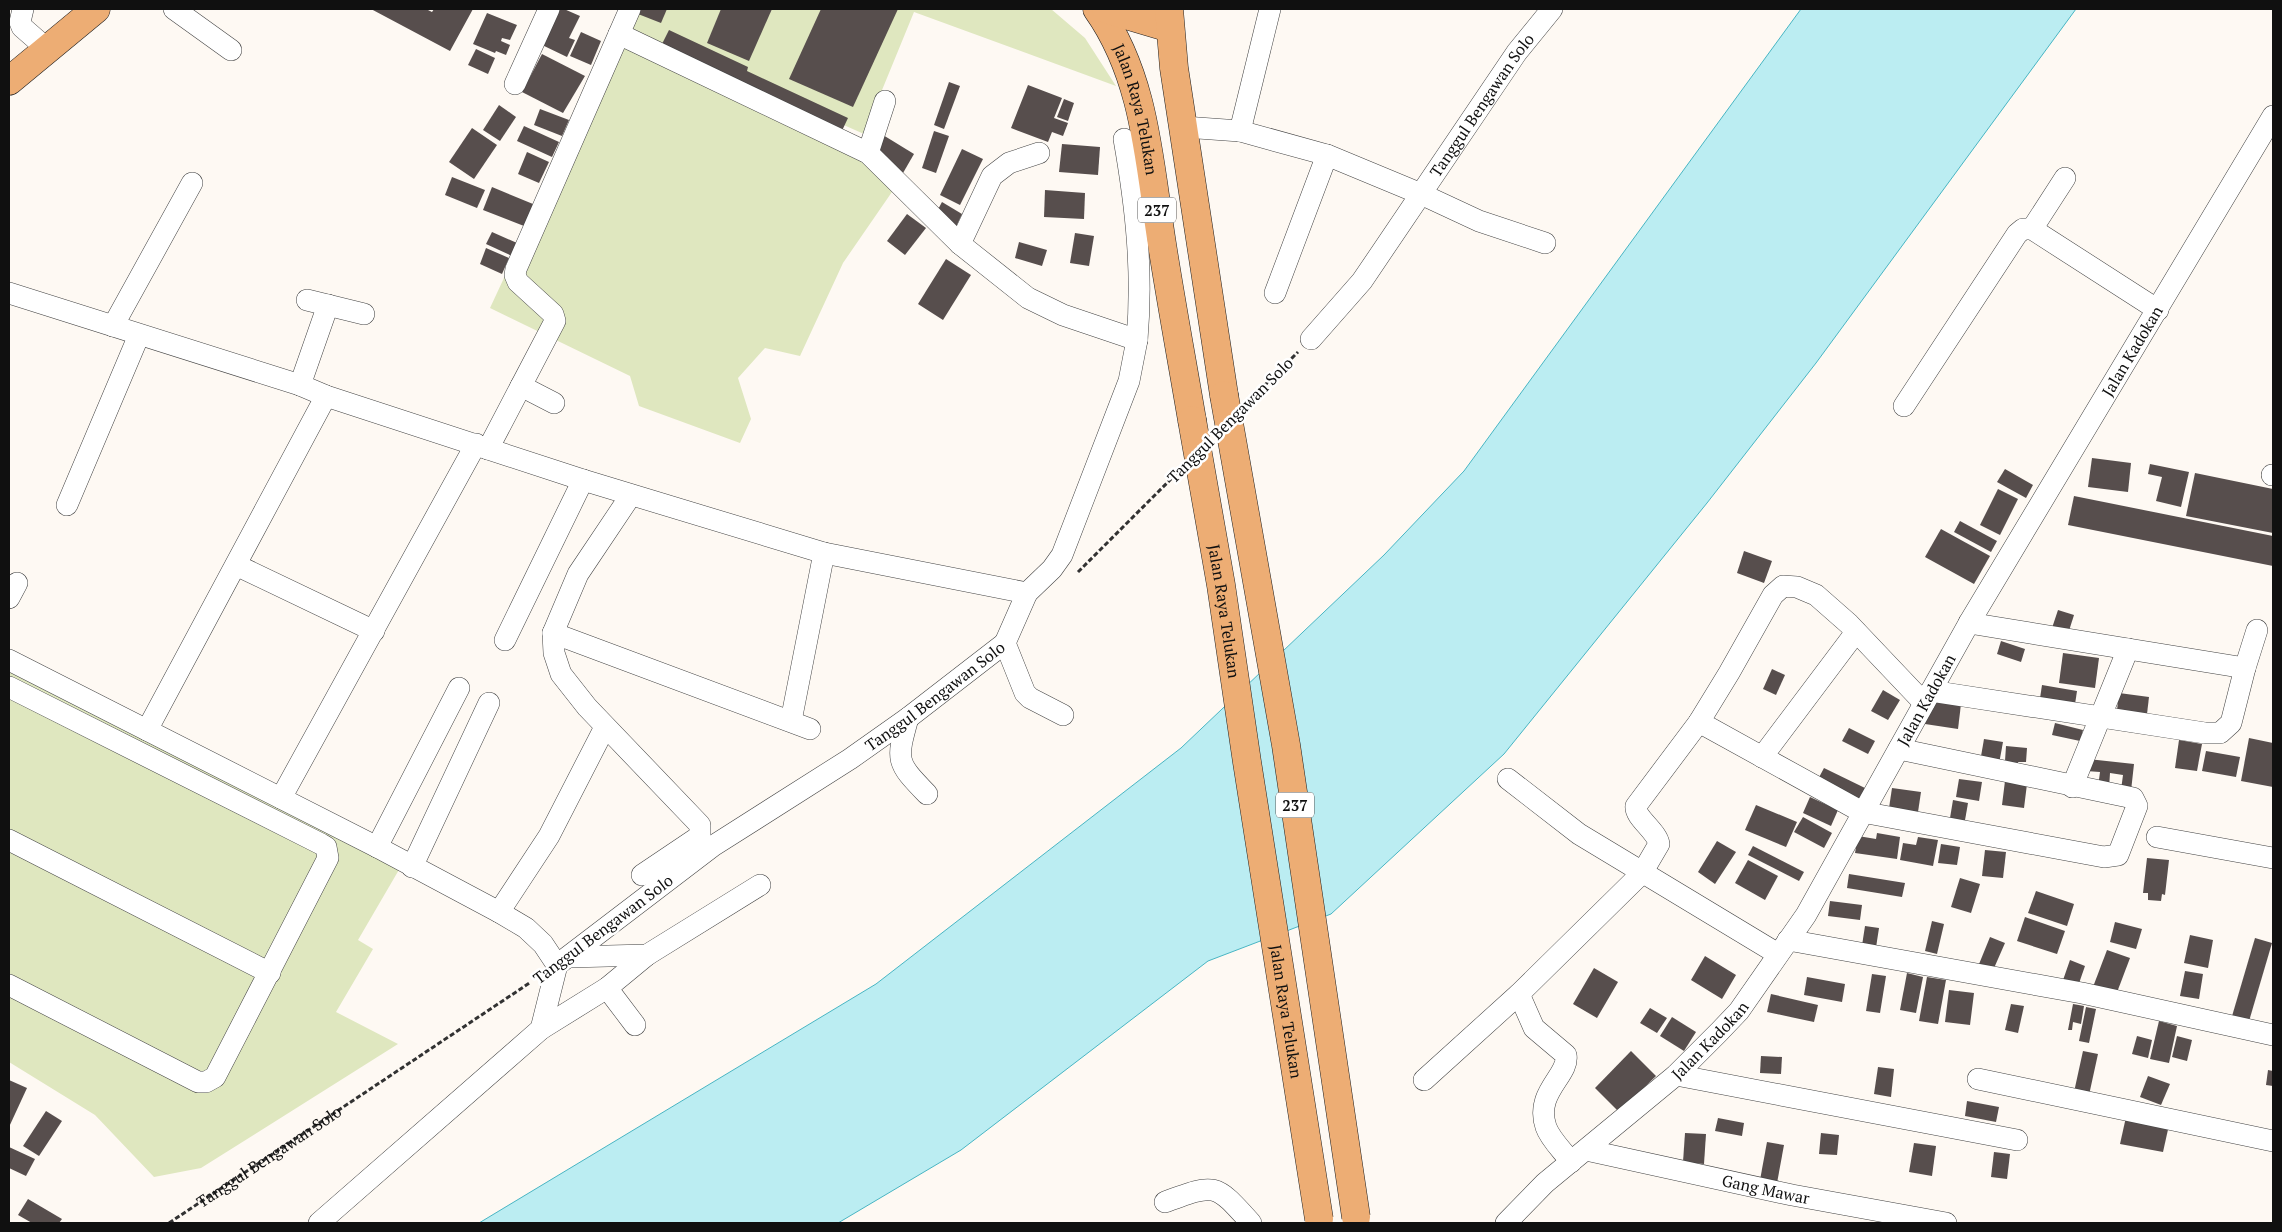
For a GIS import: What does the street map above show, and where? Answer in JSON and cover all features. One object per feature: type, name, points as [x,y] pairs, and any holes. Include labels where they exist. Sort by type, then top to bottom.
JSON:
[{"type":"main road","points":[[9,81],[46,48],[96,9]]},
{"type":"main road","name":"Jalan Raya Telukan","points":[[1097,9],[1124,53],[1148,143],[1162,242],[1221,585],[1247,762],[1320,1221]]},
{"type":"main road","points":[[1106,9],[1170,19]]},
{"type":"main road","name":"237","points":[[1170,19],[1184,127],[1236,398],[1356,1220]]},
{"type":"street","points":[[23,9],[20,22],[22,27],[46,48]]},
{"type":"street","points":[[174,9],[231,50]]},
{"type":"street","points":[[515,84],[549,9]]},
{"type":"street","points":[[281,798],[374,631],[482,447],[521,386],[555,321],[553,314],[518,282],[515,275],[516,269],[630,9]]},
{"type":"street","points":[[1240,131],[1270,9]]},
{"type":"street","name":"Tanggul Bengawan Solo","points":[[1311,339],[1362,281],[1517,52],[1552,9]]},
{"type":"street","points":[[619,34],[868,153],[960,244],[1028,298],[1063,315],[1137,340]]},
{"type":"street","points":[[868,153],[885,101]]},
{"type":"street","name":"Jalan Kadokan","points":[[1506,1223],[1545,1182],[1676,1075],[1739,1011],[1806,916],[1862,812],[1969,623],[2125,382],[2158,310],[2273,116]]},
{"type":"street","points":[[1184,127],[1240,131],[1327,155],[1421,194],[1479,221],[1545,243]]},
{"type":"street","points":[[1063,715],[1030,698],[1025,693],[1005,643],[1027,593],[1052,569],[1062,555],[1129,381],[1137,340],[1141,271],[1136,218],[1124,139]]},
{"type":"street","points":[[960,244],[992,176],[1009,163],[1038,153]]},
{"type":"street","points":[[1276,293],[1327,155]]},
{"type":"street","points":[[2032,229],[2065,178]]},
{"type":"street","points":[[113,326],[192,183]]},
{"type":"street","points":[[1904,406],[2017,234],[2023,229],[2032,229],[2158,310]]},
{"type":"street","points":[[9,294],[300,385],[326,396],[583,480],[824,553],[1027,593]]},
{"type":"street","points":[[307,300],[364,314]]},
{"type":"street","points":[[300,385],[328,305]]},
{"type":"street","points":[[66,505],[139,335]]},
{"type":"street","points":[[521,386],[554,402]]},
{"type":"street","points":[[147,730],[326,396]]},
{"type":"street","points":[[504,640],[583,480]]},
{"type":"street","points":[[631,495],[578,574],[553,633],[554,653],[561,674],[605,727],[700,825],[702,830],[700,836],[642,875]]},
{"type":"street","points":[[553,633],[800,725],[824,553]]},
{"type":"street","points":[[236,565],[374,631]]},
{"type":"street","points":[[1424,1080],[1519,994],[1642,873],[1659,844],[1657,837],[1637,813],[1636,806],[1699,722],[1773,595],[1783,586],[1796,587],[1816,595],[1928,697],[2101,716],[2205,733],[2220,733],[2230,723],[2257,630]]},
{"type":"street","points":[[1969,623],[2245,668]]},
{"type":"street","points":[[1762,757],[1856,632]]},
{"type":"street","name":"Tanggul Bengawan Solo","points":[[563,961],[713,846],[850,759],[908,718],[1005,643]]},
{"type":"street","points":[[2072,786],[2128,649]]},
{"type":"street","points":[[9,660],[281,798],[499,912],[526,928],[563,961],[647,955]]},
{"type":"street","points":[[9,687],[326,848],[328,858],[327,864],[215,1077],[206,1082],[198,1082],[9,985]]},
{"type":"street","points":[[377,848],[459,688]]},
{"type":"street","points":[[412,867],[489,703]]},
{"type":"street","points":[[908,718],[900,749],[900,762],[908,775],[926,794]]},
{"type":"street","points":[[1699,722],[1862,812],[2104,858],[2118,856],[2136,806],[2133,798],[1899,749]]},
{"type":"street","points":[[499,912],[549,836],[605,727]]},
{"type":"street","points":[[1508,779],[1578,834],[1642,873],[1783,947],[2082,993],[2273,1035]]},
{"type":"street","points":[[2157,837],[2273,858]]},
{"type":"street","points":[[9,840],[270,973]]},
{"type":"street","points":[[319,1223],[541,1029],[606,988],[647,955],[760,885]]},
{"type":"street","points":[[541,1029],[563,961]]},
{"type":"street","points":[[606,988],[635,1025]]},
{"type":"street","points":[[1519,994],[1534,1028],[1566,1055],[1567,1061],[1549,1090],[1543,1112],[1546,1128],[1578,1156]]},
{"type":"street","points":[[1676,1075],[2017,1140]]},
{"type":"street","points":[[1978,1079],[2273,1141]]},
{"type":"street","name":"Gang Mawar","points":[[1578,1156],[1946,1223]]},
{"type":"street","points":[[1166,1202],[1198,1190],[1216,1190],[1225,1194],[1251,1223]]},
{"type":"path","name":"Tanggul Bengawan Solo","points":[[1236,398],[1311,339]]},
{"type":"path","name":"Tanggul Bengawan Solo","points":[[1075,574],[1179,470]]},
{"type":"path","name":"Tanggul Bengawan Solo","points":[[169,1223],[563,961]]},
{"type":"green space","points":[[628,9],[1051,9],[1085,38],[1116,86],[914,12],[864,134],[621,26]]},
{"type":"green space","points":[[615,39],[839,143],[894,189],[843,263],[800,356],[765,348],[738,378],[751,419],[740,443],[639,406],[630,376],[490,308]]},
{"type":"green space","points":[[9,671],[400,868],[358,940],[373,949],[336,1012],[398,1044],[201,1168],[154,1177],[95,1115],[9,1062]]},
{"type":"water","points":[[1801,9],[2076,9],[1816,363],[1707,503],[1504,754],[1331,914],[1208,961],[961,1150],[838,1223],[479,1223],[876,984],[1181,748],[1384,555],[1464,471]]},
{"type":"building","points":[[371,9],[426,9],[432,12],[434,9],[473,9],[450,51]]},
{"type":"building","points":[[557,9],[564,9],[580,16],[569,38],[575,40],[567,57],[540,44]]},
{"type":"building","points":[[640,9],[667,9],[661,23],[638,14]]},
{"type":"building","points":[[721,9],[772,9],[749,61],[707,43]]},
{"type":"building","points":[[821,9],[898,9],[853,107],[789,79]]},
{"type":"building","points":[[487,13],[517,25],[510,40],[502,38],[501,41],[510,45],[506,55],[496,51],[495,53],[473,44]]},
{"type":"building","points":[[669,30],[748,67],[747,71],[848,118],[840,135],[659,50]]},
{"type":"building","points":[[581,32],[601,41],[591,65],[570,56]]},
{"type":"building","points":[[476,49],[495,58],[488,74],[468,65]]},
{"type":"building","points":[[542,54],[585,76],[563,113],[522,92]]},
{"type":"building","points":[[949,82],[960,86],[944,129],[934,125]]},
{"type":"building","points":[[1028,85],[1062,98],[1054,118],[1068,123],[1063,136],[1052,132],[1048,142],[1011,128]]},
{"type":"building","points":[[1064,99],[1074,103],[1068,121],[1057,117]]},
{"type":"building","points":[[499,105],[516,117],[500,141],[483,130]]},
{"type":"building","points":[[540,109],[569,120],[562,136],[534,125]]},
{"type":"building","points":[[524,126],[559,142],[552,157],[517,141]]},
{"type":"building","points":[[472,128],[497,145],[474,179],[449,162]]},
{"type":"building","points":[[934,131],[949,136],[936,173],[922,168]]},
{"type":"building","points":[[883,135],[914,154],[903,173],[872,154]]},
{"type":"building","points":[[1062,144],[1100,147],[1098,175],[1059,172]]},
{"type":"building","points":[[962,149],[983,159],[960,205],[940,195]]},
{"type":"building","points":[[527,152],[549,162],[539,183],[518,174]]},
{"type":"building","points":[[452,177],[485,190],[477,208],[445,195]]},
{"type":"building","points":[[492,187],[533,204],[524,226],[483,210]]},
{"type":"building","points":[[1045,190],[1085,193],[1084,219],[1044,217]]},
{"type":"building","points":[[942,202],[962,214],[955,229],[935,215]]},
{"type":"building","points":[[907,214],[926,228],[905,255],[887,241]]},
{"type":"building","points":[[492,232],[517,243],[512,256],[486,244]]},
{"type":"building","points":[[1075,233],[1094,236],[1089,266],[1070,263]]},
{"type":"building","points":[[1019,242],[1047,250],[1042,266],[1015,258]]},
{"type":"building","points":[[486,248],[509,258],[502,274],[480,264]]},
{"type":"building","points":[[946,259],[971,275],[943,320],[918,304]]},
{"type":"building","points":[[2092,458],[2131,463],[2128,492],[2088,487]]},
{"type":"building","points":[[2150,464],[2189,472],[2181,507],[2156,501],[2162,477],[2148,474]]},
{"type":"building","points":[[2005,469],[2033,485],[2026,498],[1997,482]]},
{"type":"building","points":[[2195,473],[2273,489],[2273,533],[2186,516]]},
{"type":"building","points":[[1998,489],[2018,499],[2000,535],[1980,525]]},
{"type":"building","points":[[2074,496],[2273,536],[2273,566],[2068,525]]},
{"type":"building","points":[[1960,521],[1997,541],[1991,552],[1954,532]]},
{"type":"building","points":[[1941,529],[1990,556],[1974,584],[1925,557]]},
{"type":"building","points":[[1744,551],[1772,561],[1764,583],[1737,573]]},
{"type":"building","points":[[2058,610],[2074,615],[2067,637],[2051,631]]},
{"type":"building","points":[[2001,641],[2025,649],[2021,662],[1997,654]]},
{"type":"building","points":[[2063,653],[2099,658],[2095,688],[2059,683]]},
{"type":"building","points":[[1772,669],[1785,675],[1776,695],[1763,689]]},
{"type":"building","points":[[2042,685],[2077,691],[2074,711],[2039,705]]},
{"type":"building","points":[[1883,690],[1900,700],[1888,720],[1871,711]]},
{"type":"building","points":[[2119,693],[2149,697],[2147,714],[2117,710]]},
{"type":"building","points":[[1928,700],[1961,704],[1958,729],[1925,724]]},
{"type":"building","points":[[2055,723],[2083,730],[2080,741],[2052,735]]},
{"type":"building","points":[[1849,728],[1875,741],[1868,754],[1842,741]]},
{"type":"building","points":[[2249,738],[2273,743],[2273,787],[2241,781]]},
{"type":"building","points":[[1984,739],[2003,742],[1999,764],[1980,762]]},
{"type":"building","points":[[2179,740],[2202,744],[2197,771],[2175,768]]},
{"type":"building","points":[[2006,746],[2027,748],[2026,762],[2018,762],[2017,771],[2008,771],[2009,761],[2005,761]]},
{"type":"building","points":[[2206,751],[2240,757],[2236,777],[2202,771]]},
{"type":"building","points":[[2088,759],[2134,764],[2131,791],[2121,790],[2123,775],[2110,773],[2109,788],[2098,787],[2100,772],[2086,771]]},
{"type":"building","points":[[1824,768],[1865,788],[1857,803],[1816,783]]},
{"type":"building","points":[[1959,779],[1982,782],[1979,801],[1956,797]]},
{"type":"building","points":[[2005,781],[2027,784],[2024,808],[2002,805]]},
{"type":"building","points":[[1892,788],[1921,792],[1918,812],[1889,808]]},
{"type":"building","points":[[1810,797],[1838,810],[1831,826],[1803,813]]},
{"type":"building","points":[[1953,800],[1968,803],[1964,826],[1949,824]]},
{"type":"building","points":[[1756,805],[1797,822],[1786,847],[1745,830]]},
{"type":"building","points":[[1803,817],[1832,833],[1824,848],[1794,832]]},
{"type":"building","points":[[1877,833],[1900,837],[1897,859],[1855,853],[1858,836],[1876,839]]},
{"type":"building","points":[[1918,837],[1938,840],[1933,866],[1900,860],[1903,843],[1916,845]]},
{"type":"building","points":[[1717,841],[1736,852],[1715,884],[1698,872]]},
{"type":"building","points":[[1941,844],[1960,847],[1957,865],[1938,863]]},
{"type":"building","points":[[1753,846],[1804,872],[1799,881],[1748,855]]},
{"type":"building","points":[[1985,850],[2006,852],[2003,878],[1982,876]]},
{"type":"building","points":[[2147,858],[2169,860],[2165,895],[2162,894],[2161,901],[2148,900],[2148,893],[2143,893]]},
{"type":"building","points":[[1748,860],[1778,876],[1765,900],[1735,883]]},
{"type":"building","points":[[1849,874],[1905,883],[1902,897],[1847,888]]},
{"type":"building","points":[[1960,878],[1980,884],[1971,913],[1951,907]]},
{"type":"building","points":[[2036,891],[2074,904],[2067,926],[2028,913]]},
{"type":"building","points":[[1830,901],[1862,905],[1860,920],[1828,916]]},
{"type":"building","points":[[2025,917],[2065,931],[2057,954],[2017,941]]},
{"type":"building","points":[[1932,921],[1944,924],[1937,954],[1925,951]]},
{"type":"building","points":[[2115,922],[2142,929],[2136,949],[2110,942]]},
{"type":"building","points":[[1865,926],[1879,928],[1875,954],[1861,952]]},
{"type":"building","points":[[2190,935],[2213,940],[2208,968],[2184,963]]},
{"type":"building","points":[[1990,937],[2005,943],[1991,975],[1977,969]]},
{"type":"building","points":[[2255,938],[2272,943],[2247,1028],[2230,1023]]},
{"type":"building","points":[[2107,950],[2130,958],[2116,995],[2093,987]]},
{"type":"building","points":[[1705,956],[1736,975],[1722,999],[1691,980]]},
{"type":"building","points":[[2070,960],[2085,966],[2077,989],[2062,983]]},
{"type":"building","points":[[1594,968],[1618,982],[1597,1018],[1573,1004]]},
{"type":"building","points":[[2185,971],[2203,974],[2199,999],[2180,996]]},
{"type":"building","points":[[1907,973],[1923,977],[1916,1013],[1900,1010]]},
{"type":"building","points":[[1872,974],[1886,976],[1880,1013],[1866,1011]]},
{"type":"building","points":[[1807,977],[1845,984],[1842,1002],[1804,995]]},
{"type":"building","points":[[1927,977],[1946,980],[1938,1024],[1919,1021]]},
{"type":"building","points":[[1949,990],[1974,993],[1970,1025],[1945,1022]]},
{"type":"building","points":[[1771,994],[1818,1005],[1814,1022],[1767,1012]]},
{"type":"building","points":[[2011,1004],[2024,1006],[2018,1033],[2005,1030]]},
{"type":"building","points":[[2073,1004],[2084,1006],[2081,1024],[2073,1022],[2072,1030],[2068,1030]]},
{"type":"building","points":[[2086,1007],[2096,1009],[2089,1043],[2079,1041]]},
{"type":"building","points":[[1650,1008],[1667,1018],[1657,1033],[1640,1023]]},
{"type":"building","points":[[1672,1017],[1696,1032],[1684,1051],[1660,1036]]},
{"type":"building","points":[[2159,1021],[2177,1026],[2169,1063],[2150,1059]]},
{"type":"building","points":[[2137,1036],[2152,1040],[2148,1058],[2132,1054]]},
{"type":"building","points":[[2177,1036],[2192,1040],[2187,1061],[2172,1057]]},
{"type":"building","points":[[1631,1051],[1656,1076],[1619,1112],[1595,1088]]},
{"type":"building","points":[[2083,1051],[2098,1054],[2089,1095],[2074,1092]]},
{"type":"building","points":[[1761,1056],[1782,1057],[1781,1074],[1760,1073]]},
{"type":"building","points":[[1878,1067],[1894,1069],[1891,1097],[1874,1094]]},
{"type":"building","points":[[2268,1070],[2273,1071],[2273,1086],[2266,1085]]},
{"type":"building","points":[[2148,1076],[2170,1084],[2161,1105],[2140,1097]]},
{"type":"building","points":[[9,1080],[27,1088],[9,1127]]},
{"type":"building","points":[[1967,1101],[1999,1107],[1996,1122],[1965,1116]]},
{"type":"building","points":[[46,1111],[62,1121],[39,1156],[23,1146]]},
{"type":"building","points":[[2126,1117],[2169,1125],[2163,1152],[2120,1144]]},
{"type":"building","points":[[1718,1118],[1744,1123],[1742,1136],[1715,1131]]},
{"type":"building","points":[[1685,1133],[1706,1134],[1704,1164],[1683,1162]]},
{"type":"building","points":[[1821,1133],[1839,1135],[1837,1155],[1819,1154]]},
{"type":"building","points":[[1767,1142],[1784,1145],[1777,1183],[1760,1180]]},
{"type":"building","points":[[1914,1143],[1936,1146],[1932,1176],[1909,1172]]},
{"type":"building","points":[[9,1147],[35,1159],[26,1176],[9,1168]]},
{"type":"building","points":[[1994,1152],[2010,1154],[2007,1179],[1991,1177]]},
{"type":"building","points":[[28,1199],[62,1219],[59,1223],[32,1223],[18,1215]]}]
